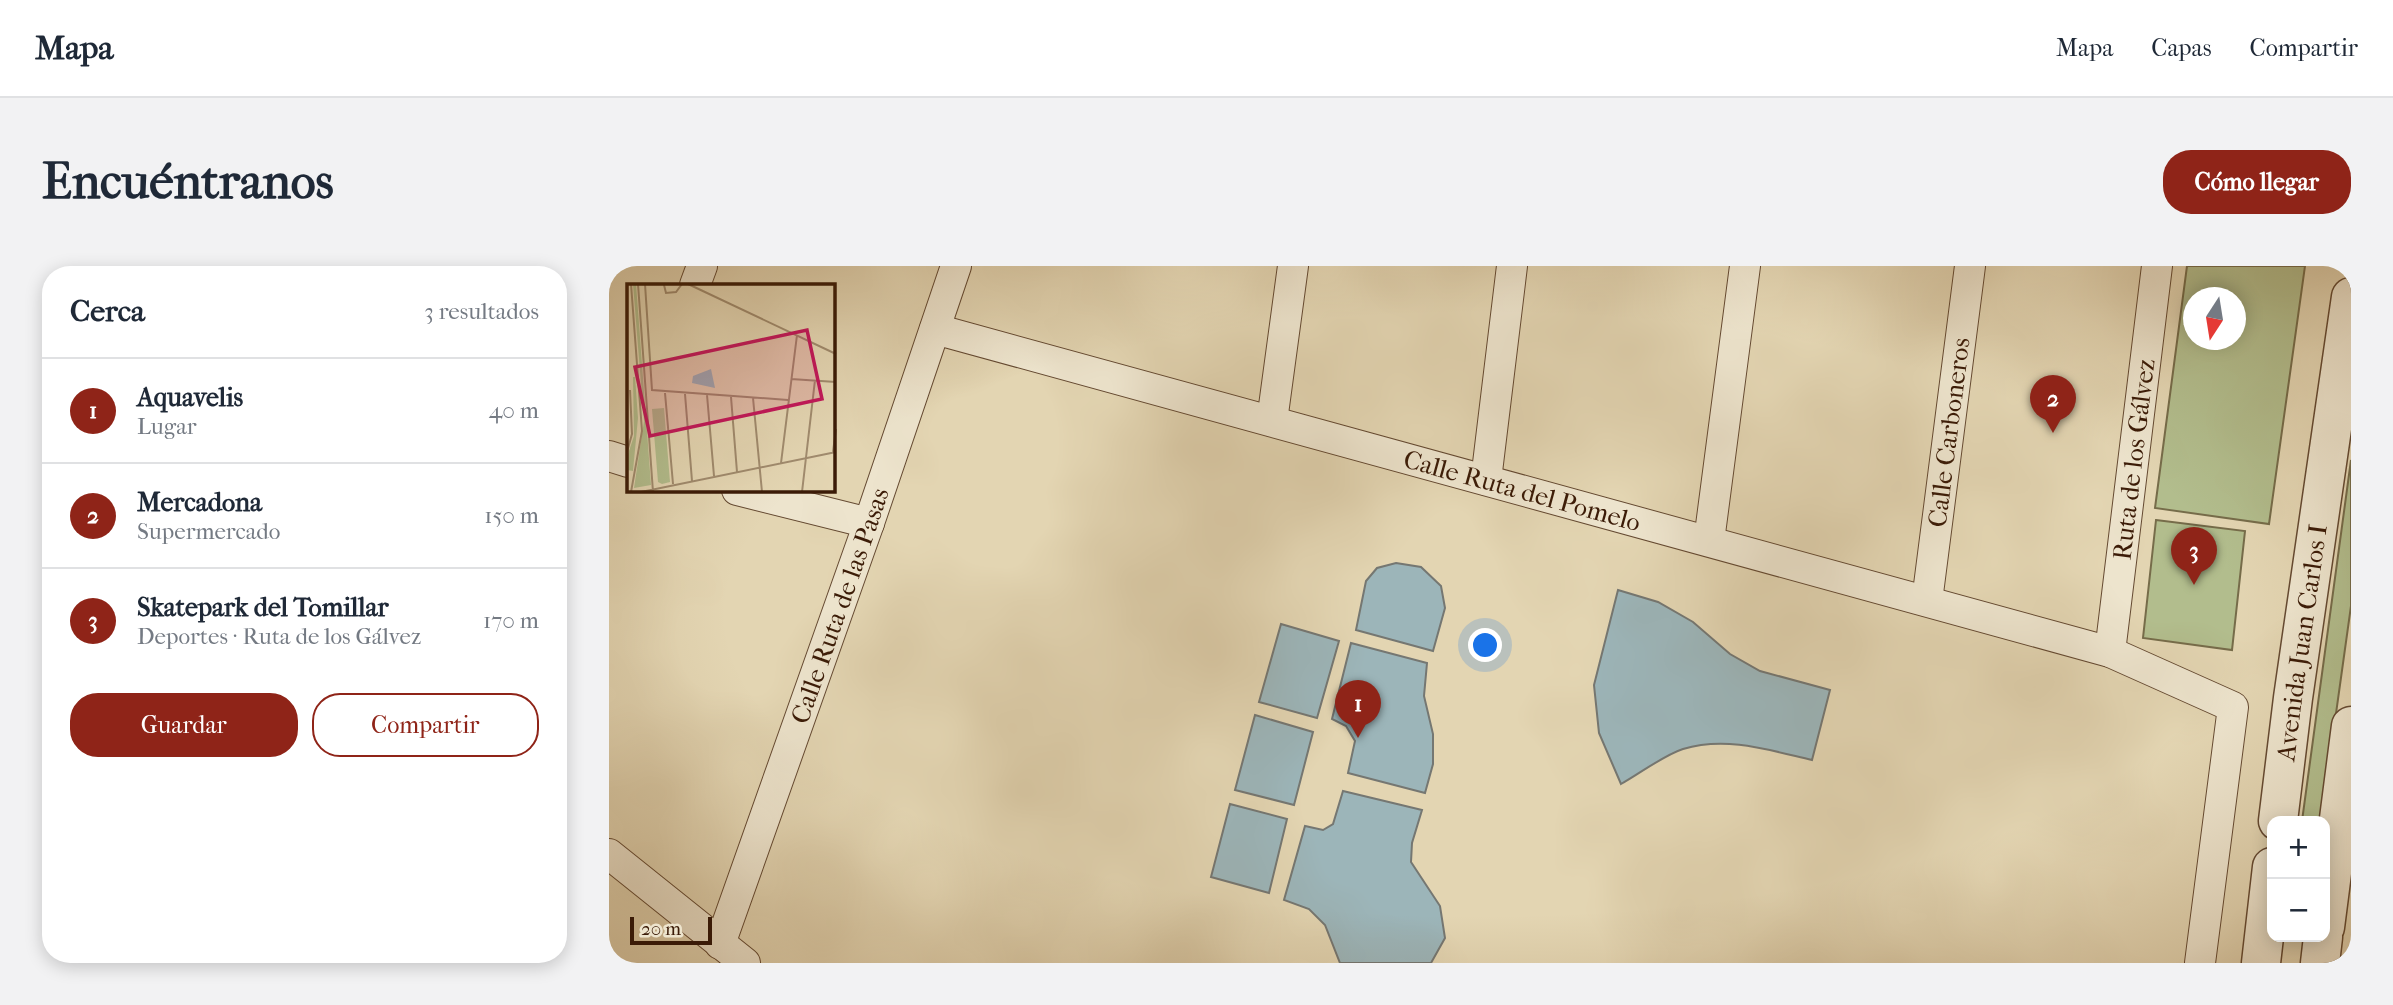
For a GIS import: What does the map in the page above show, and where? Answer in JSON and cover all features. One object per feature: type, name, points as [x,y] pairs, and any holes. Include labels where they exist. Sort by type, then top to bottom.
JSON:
[{"type":"street","points":[[695,284],[702,266]]},
{"type":"street","name":"Calle Ruta de las Pasas","points":[[720,944],[869,523],[956,266]]},
{"type":"street","points":[[1272,421],[1293,266]]},
{"type":"street","points":[[1486,480],[1512,266]]},
{"type":"street","points":[[1709,541],[1745,266]]},
{"type":"street","name":"Calle Carboneros","points":[[1927,601],[1970,266]]},
{"type":"street","name":"Ruta de los Gálvez","points":[[2110,652],[2157,266]]},
{"type":"street","name":"Avenida Juan Carlos I","points":[[2279,816],[2351,298]]},
{"type":"street","name":"Calle Ruta del Pomelo","points":[[935,329],[2110,652],[2233,707],[2200,963]]},
{"type":"street","points":[[609,456],[627,462]]},
{"type":"street","points":[[745,492],[869,523]]},
{"type":"street","points":[[2330,888],[2351,726]]},
{"type":"street","points":[[609,854],[745,963]]},
{"type":"street","points":[[2260,963],[2270,879]]},
{"type":"street","points":[[2320,963],[2322,942]]},
{"type":"green space","points":[[2187,266],[2305,266],[2269,524],[2155,508],[2183,296],[2183,350],[2246,350],[2246,287],[2184,287]]},
{"type":"green space","points":[[2351,460],[2351,606],[2322,816],[2303,816]]},
{"type":"green space","points":[[2156,520],[2245,531],[2232,650],[2143,638]]},
{"type":"water","points":[[1396,563],[1421,567],[1441,586],[1445,608],[1433,651],[1356,630],[1366,581],[1377,568]]},
{"type":"water","points":[[1618,590],[1658,602],[1693,622],[1730,654],[1760,671],[1830,690],[1812,760],[1747,746],[1699,745],[1668,756],[1621,784],[1599,733],[1594,685]]},
{"type":"water","points":[[1281,624],[1339,641],[1317,718],[1259,702]]},
{"type":"water","points":[[1351,643],[1427,663],[1424,696],[1433,734],[1433,764],[1425,793],[1348,773],[1355,741],[1346,726],[1332,719]]},
{"type":"water","points":[[1255,715],[1313,732],[1294,805],[1235,790]]},
{"type":"water","points":[[1343,791],[1422,810],[1412,843],[1411,862],[1440,906],[1445,938],[1431,963],[1340,963],[1325,925],[1309,909],[1284,900],[1305,826],[1323,830],[1333,824]]},
{"type":"water","points":[[1230,804],[1287,819],[1269,893],[1211,877]]},
{"type":"place","name":"Mercadona","points":[[2053,433]]},
{"type":"place","name":"Skatepark del Tomillar","points":[[2194,585]]},
{"type":"place","name":"Aquavelis","points":[[1358,738]]}]
